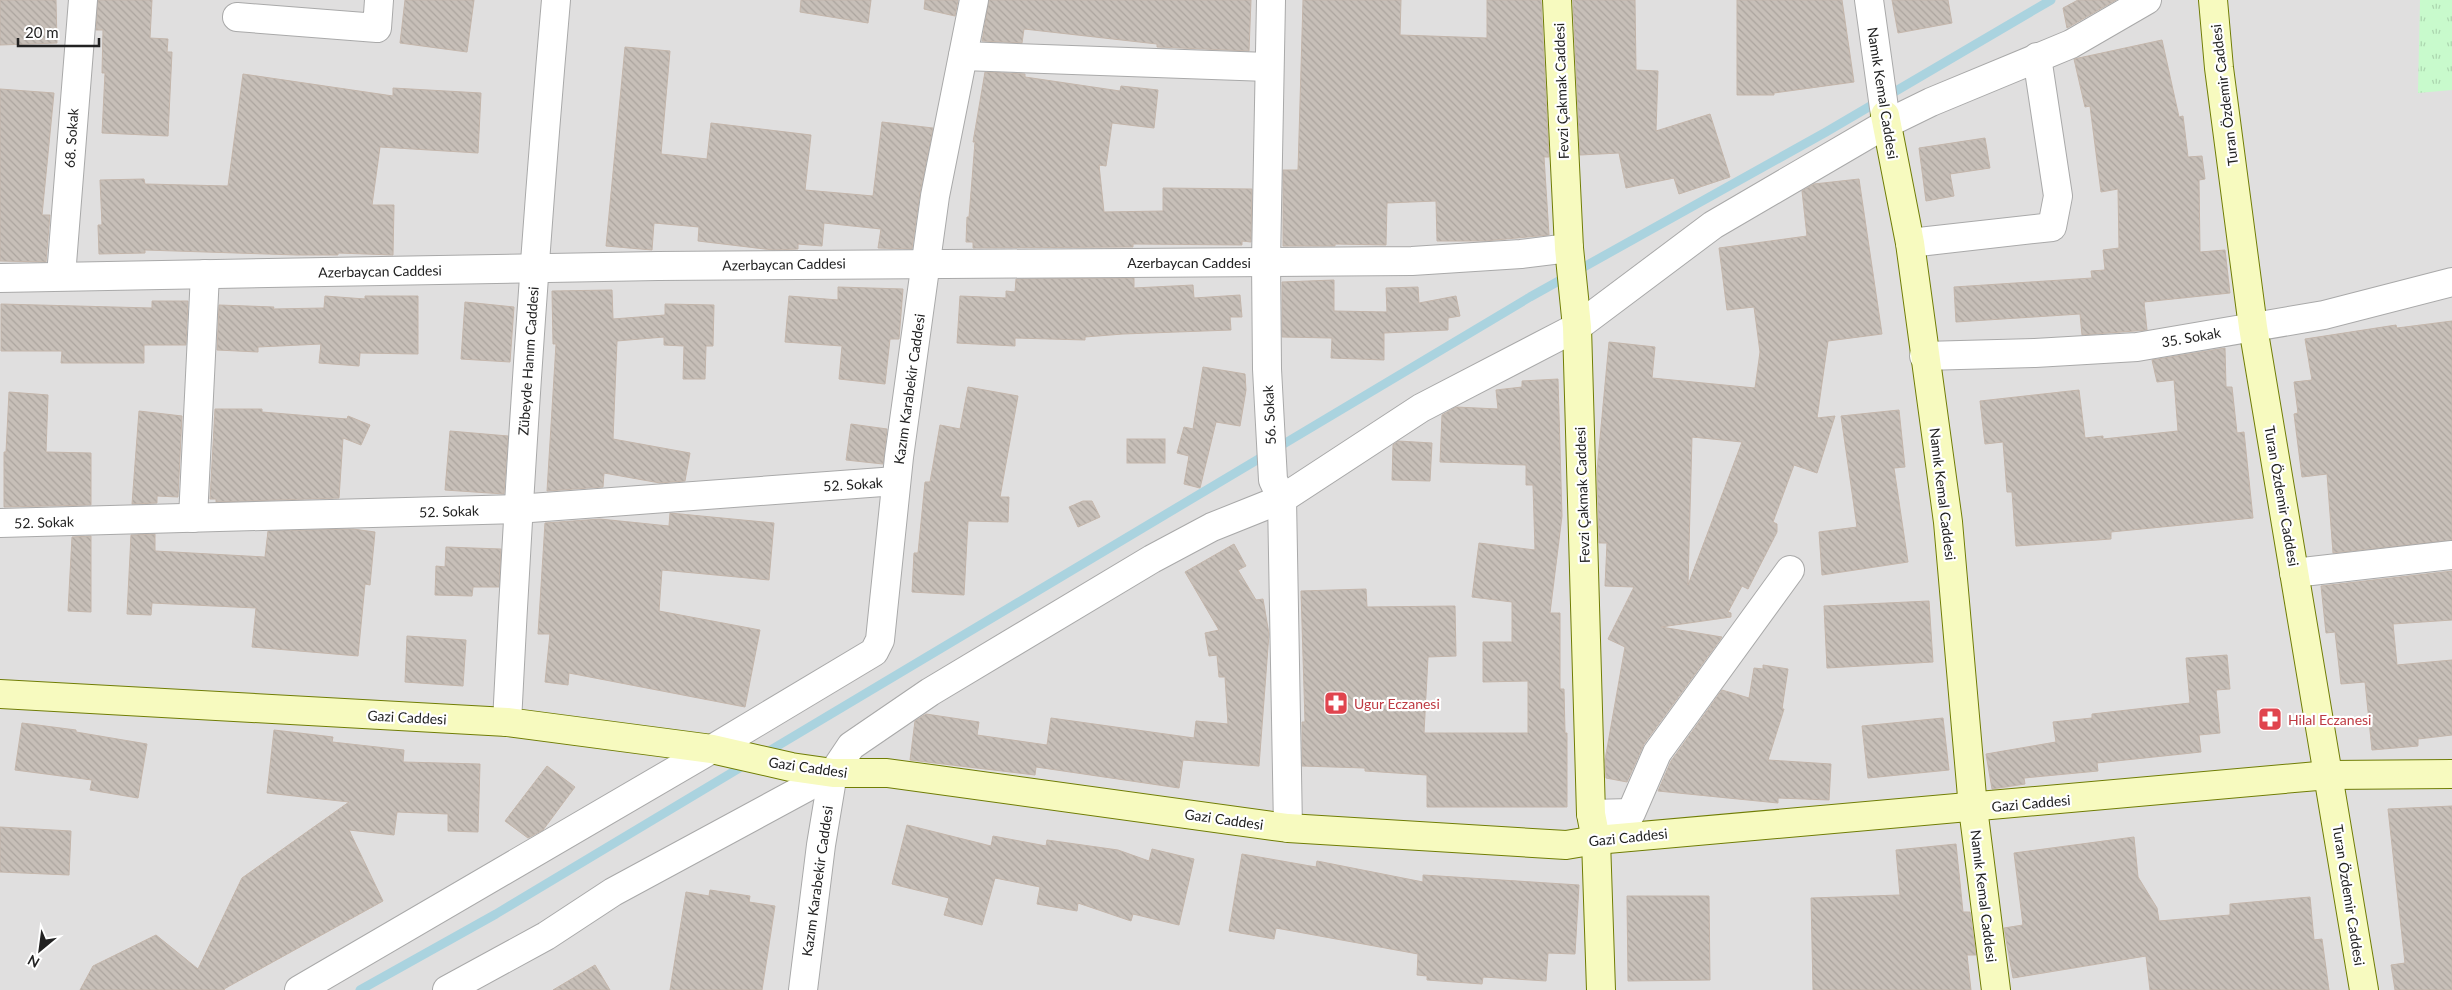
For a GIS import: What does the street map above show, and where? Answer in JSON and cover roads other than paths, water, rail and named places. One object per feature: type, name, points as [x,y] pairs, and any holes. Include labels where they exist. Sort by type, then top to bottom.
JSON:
[{"type":"street","name":"68. Sokak","points":[[61,276],[83,0]]},
{"type":"street","points":[[237,18],[376,28],[379,0]]},
{"type":"street","name":"Zübeyde Hanım Caddesi","points":[[507,722],[518,509],[534,268],[556,0]]},
{"type":"street","name":"Kazım Karabekir Caddesi","points":[[299,990],[712,750],[874,652],[880,640],[896,481],[935,196],[974,0]]},
{"type":"street","name":"56. Sokak","points":[[1271,0],[1268,67],[1266,261],[1269,424],[1277,490],[1288,828]]},
{"type":"street","name":"Fevzi Çakmak Caddesi","points":[[1558,0],[1568,248],[1577,327],[1601,990]]},
{"type":"street","name":"Namık Kemal Caddesi","points":[[1869,0],[1885,120],[1910,243],[1948,522],[1973,808],[1996,990]]},
{"type":"street","points":[[447,990],[546,936],[613,892],[833,773],[851,746],[930,692],[1152,560],[1421,408],[1577,327],[1713,225],[1885,120],[2071,44],[2147,0]]},
{"type":"street","name":"Turan Özdemir Caddesi","points":[[2214,0],[2219,68],[2253,327],[2364,990]]},
{"type":"street","points":[[963,56],[1268,67]]},
{"type":"street","points":[[1910,243],[2052,226],[2058,196],[2037,57]]},
{"type":"street","name":"Azerbaycan Caddesi","points":[[0,278],[926,263],[1412,261],[1521,254],[1568,248]]},
{"type":"street","points":[[193,518],[205,274]]},
{"type":"street","name":"35. Sokak","points":[[1924,356],[2035,353],[2137,347],[2324,315],[2452,282]]},
{"type":"street","name":"52. Sokak","points":[[0,523],[518,509],[896,481]]},
{"type":"street","points":[[2294,573],[2452,555]]},
{"type":"street","points":[[1594,827],[1631,813],[1657,753],[1790,570]]},
{"type":"street","name":"Gazi Caddesi","points":[[0,694],[507,722],[712,750],[790,767],[833,773],[887,773],[1288,828],[1566,845],[1594,827],[1973,808],[2329,775],[2452,774]]},
{"type":"street","name":"Kazım Karabekir Caddesi","points":[[803,990],[821,845],[833,773]]},
{"type":"waterway","points":[[764,754],[1530,297],[1826,132],[2051,0]]},
{"type":"waterway","points":[[360,990],[496,914],[748,763]]},
{"type":"place","name":"Ugur Eczanesi","points":[[1336,703]]},
{"type":"place","name":"Hilal Eczanesi","points":[[2270,719]]}]
